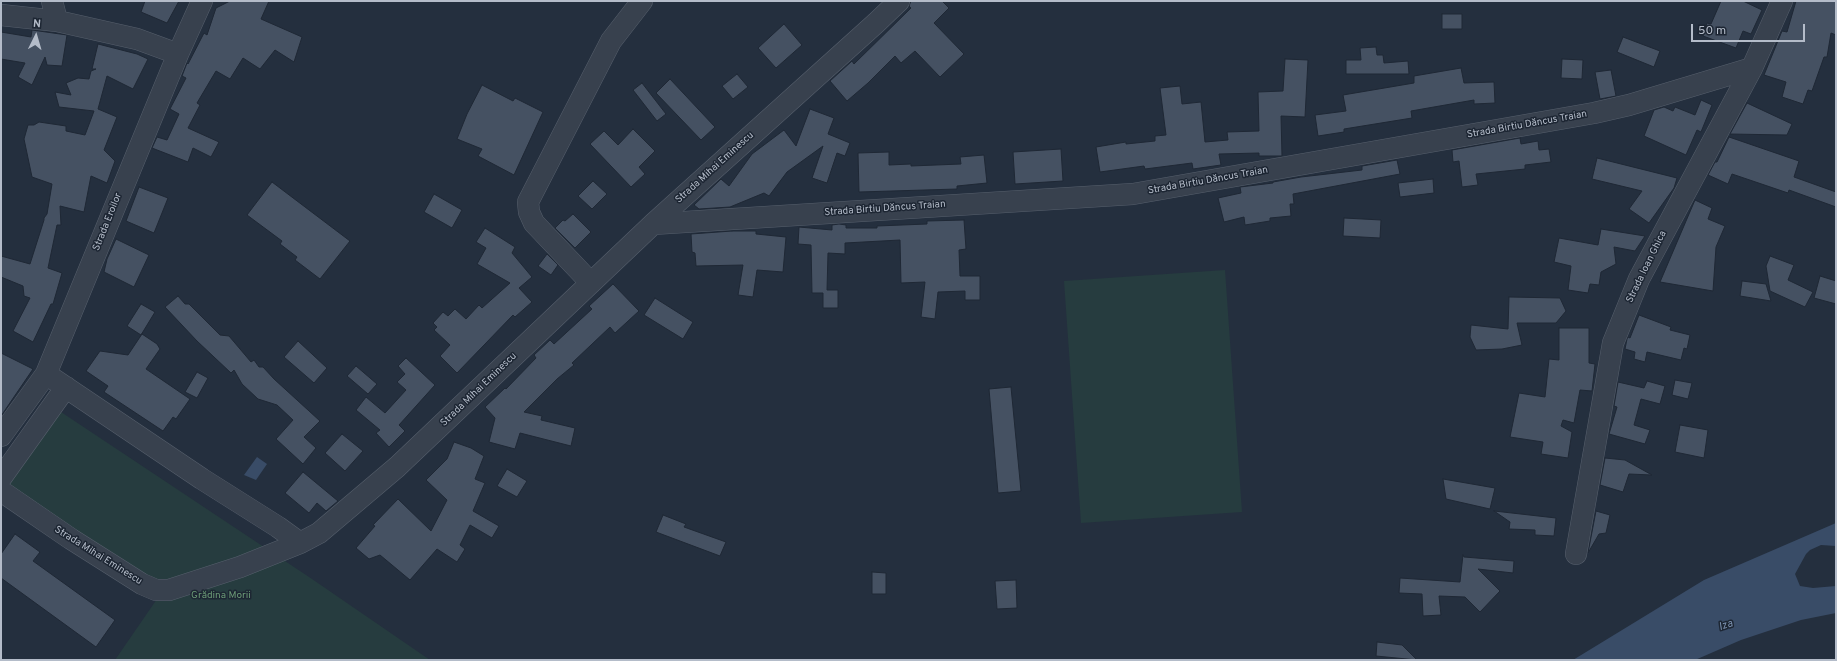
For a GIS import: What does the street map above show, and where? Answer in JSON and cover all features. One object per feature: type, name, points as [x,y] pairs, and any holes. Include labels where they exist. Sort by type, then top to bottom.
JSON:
[{"type":"street","points":[[52,1],[57,21]]},
{"type":"street","name":"Strada Eroilor","points":[[1,436],[46,374],[178,54],[202,1]]},
{"type":"street","points":[[591,283],[534,223],[529,212],[528,202],[611,41],[642,1]]},
{"type":"street","name":"Strada Mihai Eminescu","points":[[2,489],[71,540],[142,584],[156,590],[169,590],[240,567],[300,544],[320,533],[397,468],[653,224],[899,1]]},
{"type":"street","name":"Strada Ioan Ghica","points":[[1576,554],[1613,343],[1639,279],[1752,68],[1782,1]]},
{"type":"street","points":[[1,14],[57,21],[138,39],[178,54]]},
{"type":"street","name":"Strada Birtiu Dăncus Traian","points":[[653,224],[1133,194],[1594,113],[1629,105],[1752,68]]},
{"type":"street","points":[[46,374],[202,479],[278,527],[300,544]]},
{"type":"street","points":[[2,489],[66,387]]},
{"type":"green space","points":[[1225,270],[1242,512],[1081,523],[1064,281]]},
{"type":"green space","name":"Grădina Morii","points":[[58,410],[312,579],[430,660],[115,660],[157,599],[1,487]]},
{"type":"water","points":[[257,457],[267,464],[256,480],[244,475]]},
{"type":"water","name":"Iza","points":[[1836,523],[1836,546],[1821,545],[1810,550],[1806,554],[1795,574],[1800,586],[1813,588],[1836,586],[1836,613],[1801,620],[1741,640],[1695,660],[1573,660],[1704,580]]},
{"type":"building","points":[[145,1],[179,1],[167,23],[141,12]]},
{"type":"building","points":[[230,1],[269,1],[261,19],[302,37],[294,62],[275,50],[260,69],[243,58],[230,79],[216,71],[197,103],[200,105],[188,128],[219,142],[211,157],[193,148],[188,162],[152,148],[157,137],[167,140],[179,114],[170,109],[186,78],[182,76],[187,63],[188,64],[204,33],[207,35],[216,8]]},
{"type":"building","points":[[911,1],[942,1],[949,8],[934,23],[964,54],[940,77],[915,51],[901,63],[895,56],[868,83],[847,101],[830,81],[852,61],[854,64],[911,8],[909,6]]},
{"type":"building","points":[[1721,1],[1743,1],[1762,10],[1751,34],[1743,31],[1736,48],[1703,36],[1707,23],[1711,24]]},
{"type":"building","points":[[1796,1],[1836,1],[1836,35],[1831,33],[1827,57],[1824,57],[1812,91],[1808,90],[1803,104],[1782,97],[1786,82],[1764,75],[1782,31],[1787,32]]},
{"type":"building","points":[[1442,14],[1462,14],[1462,29],[1442,29]]},
{"type":"building","points":[[784,24],[802,45],[776,68],[758,48]]},
{"type":"building","points":[[32,30],[67,35],[62,66],[47,65],[45,57],[32,85],[18,77],[25,63],[1,59],[1,32],[31,37]]},
{"type":"building","points":[[1623,37],[1660,51],[1654,67],[1617,52]]},
{"type":"building","points":[[98,44],[137,54],[148,59],[133,89],[107,76],[98,109],[117,117],[104,150],[115,161],[107,183],[91,176],[84,212],[60,206],[61,225],[57,225],[48,268],[62,273],[53,304],[51,304],[33,342],[13,331],[30,298],[24,296],[23,286],[1,277],[1,256],[30,264],[44,218],[47,214],[52,184],[32,177],[24,139],[28,125],[34,125],[39,122],[66,126],[66,131],[85,135],[94,111],[59,107],[55,92],[71,95],[66,83],[78,78],[89,79],[91,71],[96,69],[92,69]]},
{"type":"building","points":[[1376,47],[1377,55],[1383,55],[1384,63],[1408,61],[1409,74],[1346,74],[1346,60],[1361,60],[1360,48]]},
{"type":"building","points":[[1285,59],[1308,60],[1305,117],[1281,116],[1282,156],[1259,156],[1259,153],[1219,154],[1221,165],[1193,169],[1192,163],[1145,169],[1144,166],[1100,172],[1096,147],[1126,142],[1126,144],[1155,141],[1155,136],[1166,135],[1160,88],[1180,86],[1182,104],[1201,102],[1205,142],[1228,140],[1227,132],[1259,131],[1258,92],[1283,91]]},
{"type":"building","points":[[1562,59],[1583,60],[1582,79],[1561,78]]},
{"type":"building","points":[[1461,68],[1464,83],[1494,82],[1495,103],[1474,104],[1474,100],[1411,111],[1412,118],[1344,129],[1344,132],[1318,136],[1315,115],[1346,111],[1343,95],[1414,83],[1414,76]]},
{"type":"building","points":[[1611,70],[1616,96],[1600,99],[1595,72]]},
{"type":"building","points":[[737,74],[748,87],[733,99],[722,86]]},
{"type":"building","points":[[670,79],[715,127],[701,140],[656,93]]},
{"type":"building","points":[[642,83],[666,114],[657,121],[633,90]]},
{"type":"building","points":[[482,85],[513,101],[515,98],[543,112],[514,175],[478,156],[482,149],[457,139],[467,114]]},
{"type":"building","points":[[1701,100],[1712,105],[1701,132],[1697,130],[1686,155],[1644,136],[1654,110],[1664,107],[1673,111],[1675,107],[1695,115]]},
{"type":"building","points":[[1747,103],[1792,124],[1787,135],[1730,134]]},
{"type":"building","points":[[810,109],[834,118],[828,134],[850,143],[845,156],[837,153],[827,183],[812,178],[823,146],[787,172],[769,196],[764,193],[730,207],[699,209],[694,205],[721,179],[729,186],[752,154],[784,130],[796,146]]},
{"type":"building","points":[[633,129],[655,151],[639,167],[645,174],[631,187],[590,144],[604,131],[618,145]]},
{"type":"building","points":[[1729,137],[1799,161],[1794,177],[1836,192],[1836,207],[1789,190],[1788,193],[1732,174],[1728,184],[1708,175],[1715,162],[1717,162]]},
{"type":"building","points":[[1520,138],[1521,144],[1538,141],[1539,150],[1549,149],[1551,162],[1525,165],[1525,169],[1476,174],[1478,185],[1462,187],[1459,161],[1453,162],[1452,150]]},
{"type":"building","points":[[1061,149],[1063,181],[1015,184],[1013,152]]},
{"type":"building","points":[[889,152],[889,165],[911,164],[911,166],[961,164],[960,157],[984,155],[987,183],[957,186],[957,189],[859,192],[858,153]]},
{"type":"building","points":[[1597,158],[1677,178],[1674,188],[1649,223],[1629,209],[1642,191],[1592,179]]},
{"type":"building","points":[[1397,160],[1400,174],[1293,194],[1294,204],[1290,204],[1291,216],[1270,218],[1270,221],[1245,225],[1244,217],[1224,222],[1218,198],[1241,193],[1240,187],[1273,183],[1301,177],[1362,170],[1362,166]]},
{"type":"building","points":[[1433,179],[1434,193],[1400,197],[1398,183]]},
{"type":"building","points":[[593,181],[607,194],[592,209],[578,196]]},
{"type":"building","points":[[272,182],[350,241],[320,279],[295,260],[297,257],[280,244],[282,241],[247,215]]},
{"type":"building","points":[[139,187],[168,198],[154,233],[126,221]]},
{"type":"building","points":[[434,194],[462,210],[452,228],[424,212]]},
{"type":"building","points":[[1695,200],[1712,208],[1708,219],[1725,226],[1716,247],[1713,291],[1660,282]]},
{"type":"building","points":[[573,214],[591,232],[575,248],[555,228],[563,220],[565,221]]},
{"type":"building","points":[[1344,218],[1381,220],[1380,238],[1343,236]]},
{"type":"building","points":[[964,220],[966,249],[959,250],[960,276],[980,276],[980,300],[965,300],[965,291],[938,292],[935,319],[921,317],[925,282],[901,283],[900,240],[845,243],[845,254],[828,253],[827,290],[838,290],[838,308],[823,308],[823,293],[812,293],[811,245],[798,244],[799,227],[832,230],[832,225],[839,224],[846,225],[846,228],[877,228],[877,226],[927,224],[927,221]]},
{"type":"building","points":[[485,228],[515,247],[512,253],[532,277],[519,288],[532,302],[515,317],[513,315],[457,373],[440,356],[450,345],[434,330],[437,327],[433,323],[443,312],[448,316],[455,309],[466,319],[479,305],[482,308],[510,283],[477,264],[486,248],[476,242]]},
{"type":"building","points":[[1601,229],[1645,236],[1635,251],[1614,247],[1616,264],[1601,272],[1599,285],[1590,284],[1588,293],[1568,290],[1571,266],[1554,262],[1559,238],[1598,245]]},
{"type":"building","points":[[756,231],[756,234],[786,237],[783,272],[757,270],[753,297],[738,295],[743,265],[696,266],[695,253],[692,252],[691,234]]},
{"type":"building","points":[[116,239],[149,255],[134,287],[104,272],[107,259]]},
{"type":"building","points":[[547,254],[558,265],[551,275],[538,266]]},
{"type":"building","points":[[1770,256],[1794,265],[1788,280],[1813,292],[1805,307],[1770,291],[1766,266]]},
{"type":"building","points":[[1820,276],[1836,281],[1836,304],[1814,298]]},
{"type":"building","points":[[1742,281],[1766,284],[1771,301],[1740,296]]},
{"type":"building","points":[[613,284],[639,311],[615,333],[610,327],[572,363],[574,365],[557,379],[524,412],[542,416],[541,420],[575,428],[571,446],[520,433],[515,449],[489,442],[495,418],[485,407],[505,388],[506,389],[536,358],[534,355],[550,340],[554,344],[592,309],[589,306]]},
{"type":"building","points":[[178,296],[185,304],[189,304],[220,335],[229,336],[251,362],[254,360],[259,367],[263,367],[320,421],[304,437],[316,448],[303,464],[276,439],[293,420],[277,405],[258,399],[242,384],[234,370],[231,373],[197,341],[165,307]]},
{"type":"building","points":[[1509,297],[1560,298],[1566,311],[1556,323],[1517,323],[1522,345],[1502,349],[1476,350],[1470,337],[1471,325],[1508,329]]},
{"type":"building","points":[[655,298],[693,322],[683,339],[644,315]]},
{"type":"building","points":[[141,304],[155,312],[141,335],[127,326]]},
{"type":"building","points":[[1639,315],[1671,327],[1670,330],[1690,335],[1687,349],[1684,348],[1681,360],[1647,352],[1645,362],[1634,359],[1635,352],[1625,349],[1627,339],[1628,337],[1630,338]]},
{"type":"building","points":[[1559,328],[1589,328],[1589,363],[1595,364],[1592,391],[1580,390],[1574,423],[1563,420],[1561,426],[1572,432],[1568,458],[1541,454],[1543,442],[1510,437],[1519,393],[1545,397],[1549,359],[1559,360]]},
{"type":"building","points":[[142,334],[157,344],[160,349],[146,369],[190,399],[176,419],[173,417],[163,431],[104,392],[108,386],[86,371],[100,351],[128,355]]},
{"type":"building","points":[[298,341],[327,368],[314,383],[284,357]]},
{"type":"building","points":[[1,353],[33,369],[1,416]]},
{"type":"building","points":[[406,358],[435,385],[399,425],[405,431],[389,447],[376,433],[380,430],[356,410],[366,397],[385,413],[406,390],[397,382],[405,374],[398,366]]},
{"type":"building","points":[[356,366],[377,384],[368,394],[347,376]]},
{"type":"building","points":[[197,372],[208,378],[197,398],[185,392]]},
{"type":"building","points":[[1675,380],[1692,383],[1688,399],[1672,395]]},
{"type":"building","points":[[1647,381],[1665,386],[1660,404],[1641,399],[1634,425],[1650,430],[1645,444],[1609,434],[1617,407],[1614,406],[1618,382],[1644,388]]},
{"type":"building","points":[[1011,387],[1021,491],[998,493],[989,389]]},
{"type":"building","points":[[1680,425],[1708,430],[1704,458],[1675,452]]},
{"type":"building","points":[[342,434],[363,451],[345,471],[325,453]]},
{"type":"building","points":[[454,442],[471,448],[484,456],[475,479],[485,483],[473,511],[499,526],[492,538],[470,525],[460,545],[465,549],[457,562],[437,549],[410,580],[380,555],[369,559],[356,548],[375,526],[373,525],[398,499],[431,531],[447,500],[426,480],[447,459]]},
{"type":"building","points":[[1605,458],[1625,460],[1652,475],[1629,474],[1623,492],[1600,485]]},
{"type":"building","points":[[507,469],[527,481],[517,497],[497,486]]},
{"type":"building","points":[[303,472],[338,501],[326,511],[317,503],[309,513],[285,493]]},
{"type":"building","points":[[1443,479],[1495,488],[1490,509],[1446,499]]},
{"type":"building","points":[[1494,511],[1556,518],[1554,536],[1535,535],[1535,530],[1509,529],[1510,522]]},
{"type":"building","points":[[1596,511],[1610,515],[1606,533],[1599,534],[1588,553]]},
{"type":"building","points":[[663,515],[686,524],[684,527],[726,542],[720,556],[656,532]]},
{"type":"building","points":[[15,534],[40,552],[33,561],[115,620],[96,647],[1,578],[1,554]]},
{"type":"building","points":[[1463,555],[1464,557],[1514,561],[1513,573],[1478,569],[1500,591],[1480,612],[1465,597],[1439,596],[1441,615],[1423,616],[1422,594],[1399,593],[1400,578],[1460,582]]},
{"type":"building","points":[[872,572],[886,573],[886,594],[872,594]]},
{"type":"building","points":[[1016,580],[1017,608],[997,609],[995,581]]},
{"type":"building","points":[[1377,642],[1402,645],[1417,660],[1376,656]]}]
